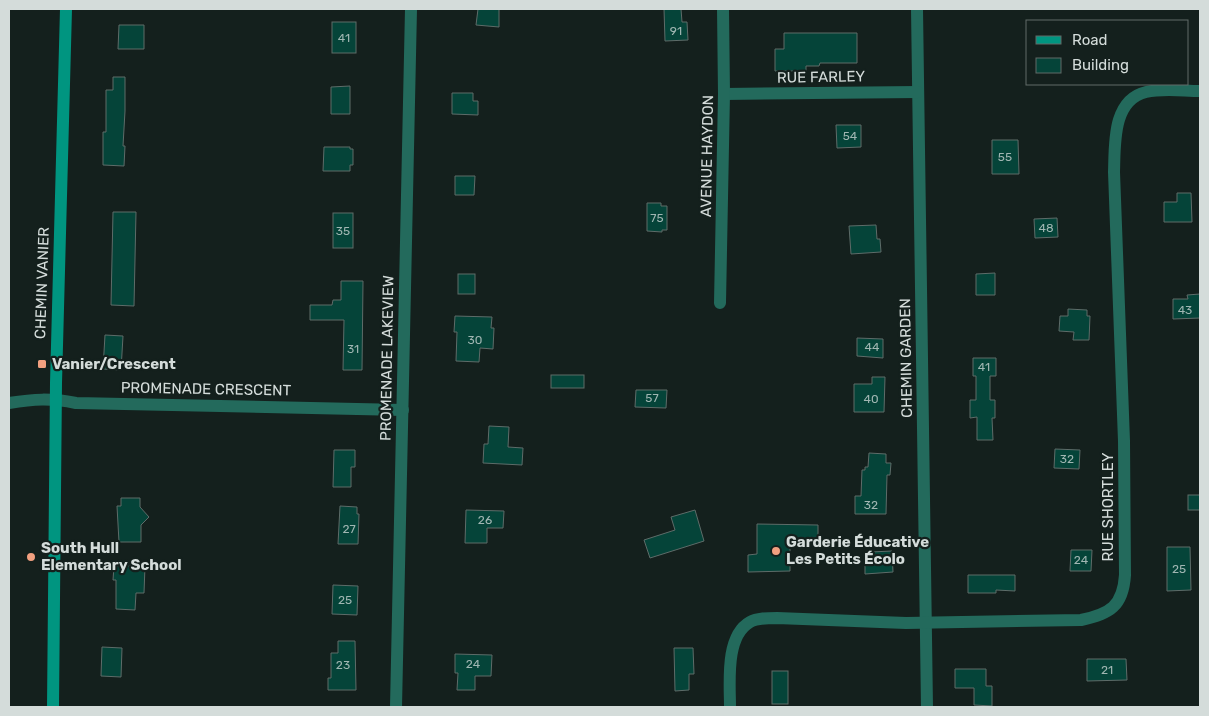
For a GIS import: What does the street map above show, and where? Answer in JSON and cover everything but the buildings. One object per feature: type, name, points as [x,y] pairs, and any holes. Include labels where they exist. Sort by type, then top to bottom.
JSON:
[{"type":"street","name":"CHEMIN VANIER","points":[[53,707],[56,399],[66,9]]},
{"type":"street","name":"PROMENADE LAKEVIEW","points":[[396,707],[411,9]]},
{"type":"street","name":"AVENUE HAYDON","points":[[720,303],[724,94],[723,9]]},
{"type":"street","name":"CHEMIN GARDEN","points":[[917,9],[927,707]]},
{"type":"street","name":"RUE SHORTLEY","points":[[730,707],[732,650],[735,639],[741,629],[750,622],[764,618],[926,622],[1081,620],[1109,612],[1117,604],[1125,586],[1125,575],[1124,451],[1114,182],[1116,132],[1125,106],[1144,92],[1159,90],[1200,91]]},
{"type":"street","name":"RUE FARLEY","points":[[724,94],[918,92]]},
{"type":"street","name":"PROMENADE CRESCENT","points":[[9,404],[35,399],[56,399],[76,403],[402,410]]},
{"type":"place","name":"Vanier/Crescent","points":[[42,364]]},
{"type":"place","name":"Garderie Éducative Les Petits Écolo","points":[[776,551]]},
{"type":"place","name":"South Hull Elementary School","points":[[31,557]]}]
